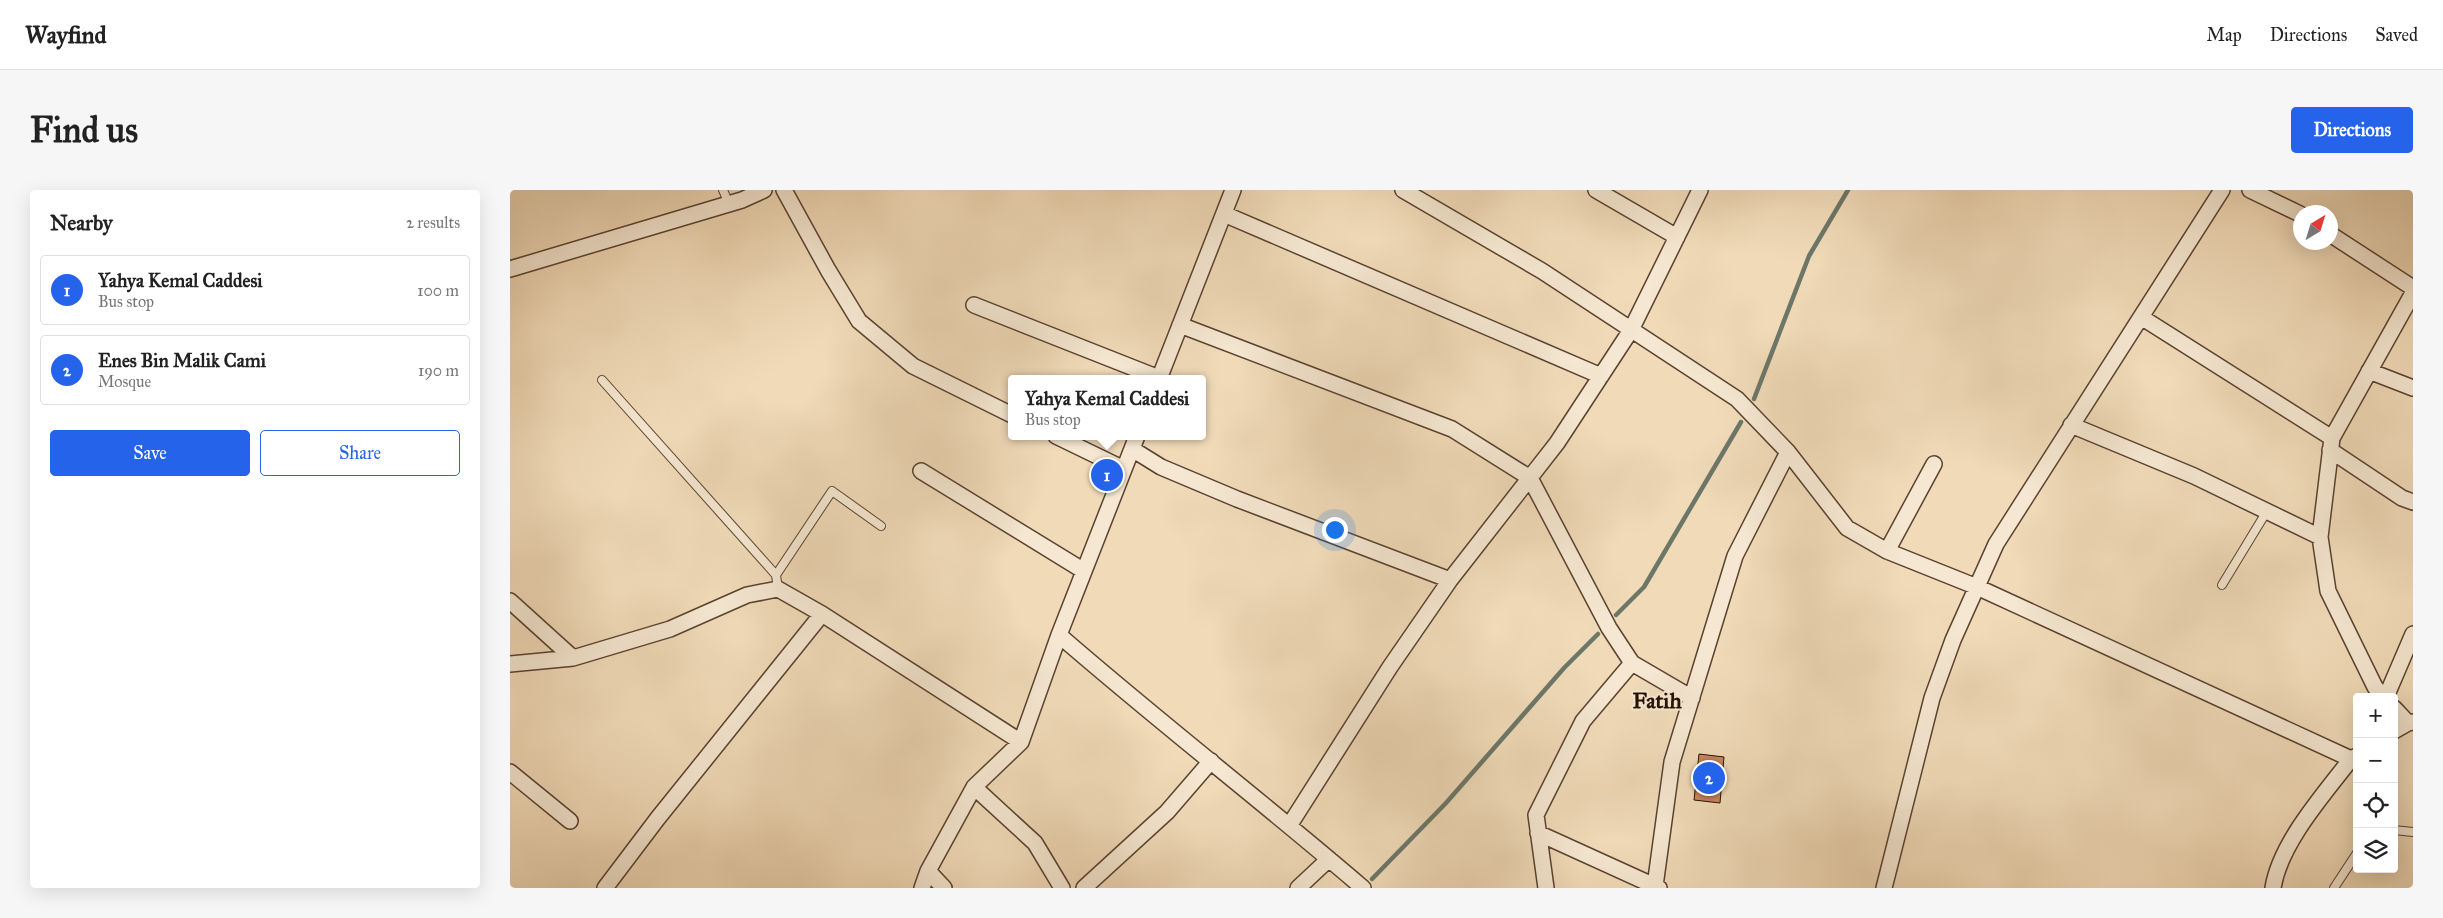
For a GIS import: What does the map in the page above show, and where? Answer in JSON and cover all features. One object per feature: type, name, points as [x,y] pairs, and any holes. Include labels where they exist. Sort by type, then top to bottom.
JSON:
[{"type":"street","points":[[510,269],[726,197],[764,190]]},
{"type":"street","points":[[784,190],[828,270],[859,321],[913,366],[1008,412]]},
{"type":"street","points":[[1161,375],[1233,190]]},
{"type":"street","points":[[1403,190],[1542,271],[1737,399],[1788,452],[1847,528],[1887,551],[1977,587],[2353,758]]},
{"type":"street","points":[[1596,190],[1678,237]]},
{"type":"street","points":[[1288,826],[1390,667],[1450,580],[1558,443],[1631,330],[1700,190]]},
{"type":"street","points":[[1884,888],[1932,698],[1953,640],[1996,544],[2222,190]]},
{"type":"street","points":[[2250,190],[2293,211]]},
{"type":"street","points":[[1224,214],[1601,376]]},
{"type":"street","points":[[2338,239],[2413,288]]},
{"type":"street","points":[[2381,693],[2374,687],[2328,591],[2320,537],[2331,444],[2413,293]]},
{"type":"street","points":[[974,305],[1149,375]]},
{"type":"street","points":[[2141,317],[2331,444],[2402,498],[2413,502]]},
{"type":"street","points":[[1180,324],[1452,429],[1530,478],[1608,628],[1632,663],[1692,698]]},
{"type":"street","points":[[2369,371],[2413,388]]},
{"type":"street","points":[[2071,426],[2194,476],[2320,537]]},
{"type":"street","points":[[1064,440],[1124,469]]},
{"type":"street","points":[[922,888],[928,871],[974,787],[1021,742],[1059,635],[1134,443],[1161,467],[1237,499],[1450,580]]},
{"type":"street","points":[[1538,833],[1657,887],[1672,762],[1736,556],[1788,452]]},
{"type":"street","points":[[1887,551],[1934,464]]},
{"type":"street","points":[[920,472],[1084,571]]},
{"type":"street","points":[[510,664],[573,658],[670,629],[777,582],[822,614],[1021,742]]},
{"type":"street","points":[[510,600],[573,658]]},
{"type":"street","points":[[605,888],[658,818],[822,614]]},
{"type":"street","points":[[2387,693],[2413,634]]},
{"type":"street","points":[[1059,635],[1144,709],[1211,761],[1363,888]]},
{"type":"street","points":[[1546,888],[1536,815],[1583,721],[1632,663]]},
{"type":"street","points":[[2398,712],[2410,722],[2398,729]]},
{"type":"street","points":[[2273,888],[2275,874],[2304,820],[2353,759]]},
{"type":"street","points":[[1084,888],[1167,812],[1211,761]]},
{"type":"street","points":[[510,772],[570,821]]},
{"type":"street","points":[[974,787],[1035,843],[1062,888]]},
{"type":"street","points":[[1298,888],[1329,859]]},
{"type":"street","points":[[928,871],[944,888]]},
{"type":"lane","points":[[602,380],[777,582],[832,491],[881,526]]},
{"type":"lane","points":[[2222,585],[2266,511]]},
{"type":"lane","points":[[2398,830],[2413,832]]},
{"type":"lane","points":[[2334,888],[2353,858]]},
{"type":"building","points":[[1699,754],[1724,757],[1720,803],[1694,800]]},
{"type":"waterway","points":[[1754,399],[1809,256],[1848,190]]},
{"type":"waterway","points":[[1616,615],[1644,587],[1741,422]]},
{"type":"waterway","points":[[1372,879],[1446,803],[1564,668],[1598,634]]},
{"type":"place","name":"Yahya Kemal Caddesi","points":[[1107,475]]},
{"type":"place","name":"Enes Bin Malik Cami","points":[[1709,778]]},
{"type":"district","name":"Fatih","points":[[1657,700]]}]
